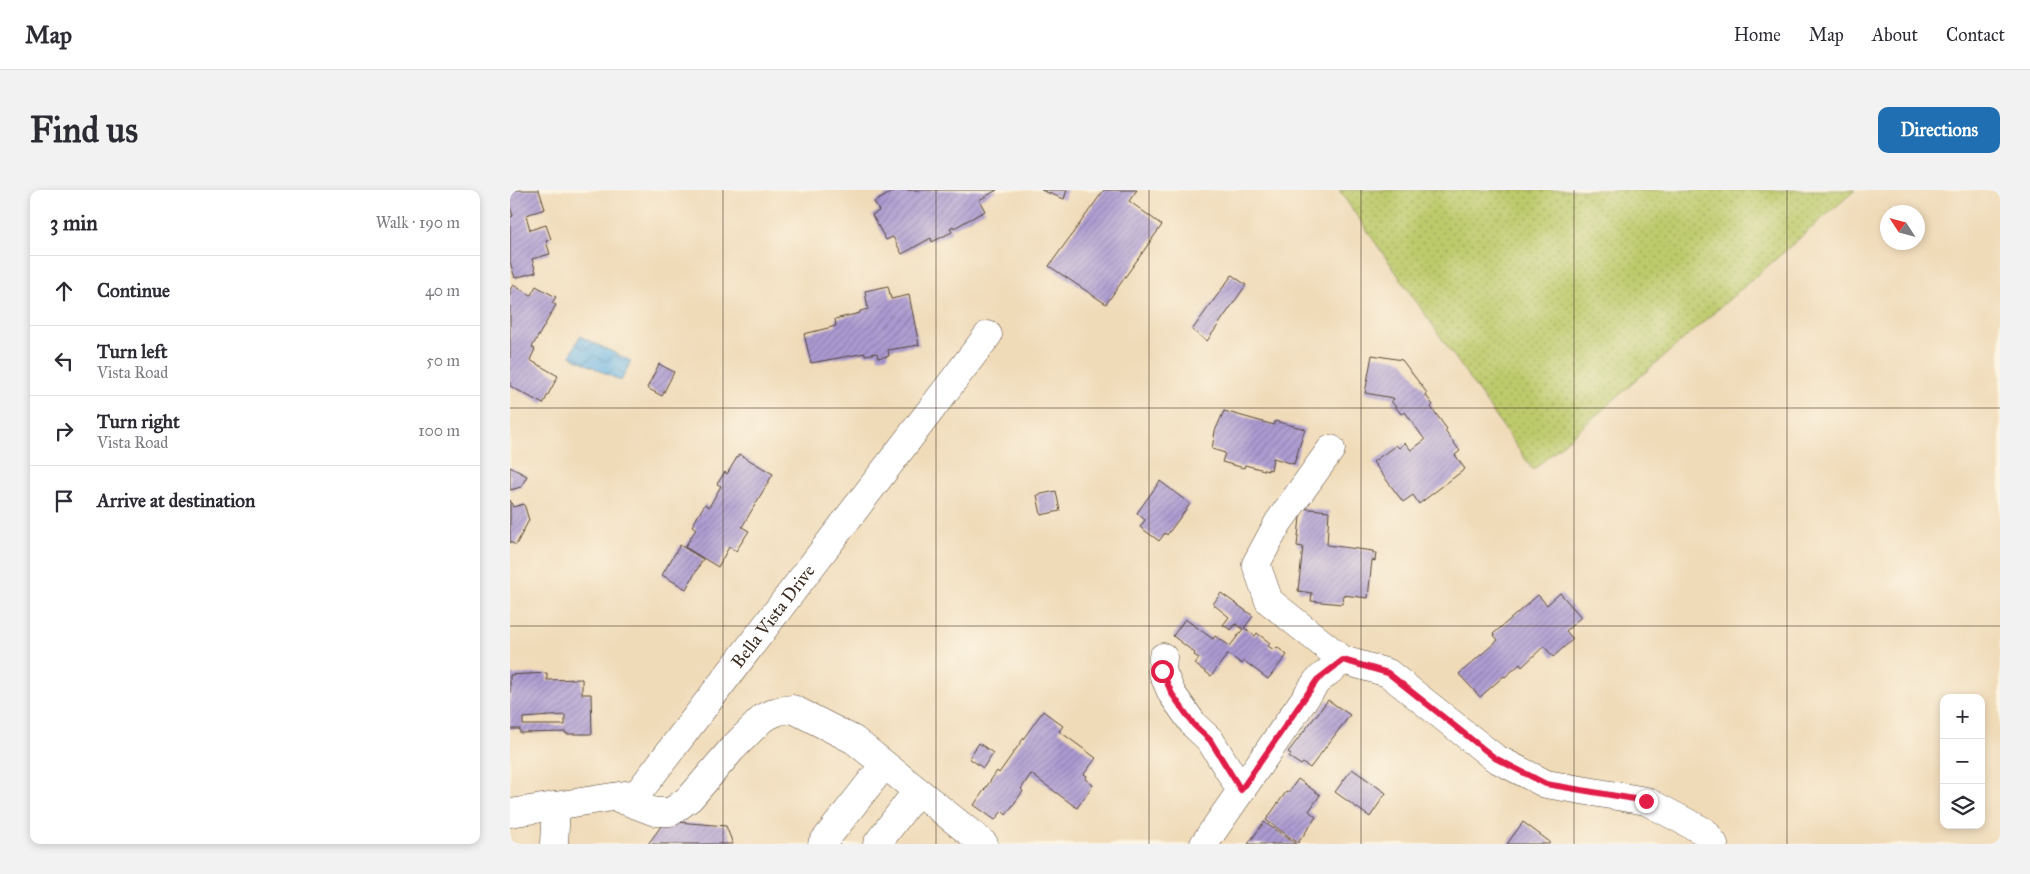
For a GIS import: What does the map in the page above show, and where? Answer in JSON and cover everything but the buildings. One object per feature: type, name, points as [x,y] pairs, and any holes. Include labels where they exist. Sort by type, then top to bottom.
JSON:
[{"type":"street","name":"Bella Vista Drive","points":[[510,814],[638,793],[988,336]]},
{"type":"street","points":[[1330,449],[1278,523],[1256,564],[1269,601],[1343,660],[1388,673],[1495,758],[1546,784],[1646,801],[1705,832],[1714,844]]},
{"type":"street","points":[[1163,657],[1162,671],[1172,694],[1194,725],[1210,740],[1241,790]]},
{"type":"street","points":[[1204,844],[1317,680],[1343,660]]},
{"type":"street","points":[[615,796],[655,812],[671,812],[690,798],[732,749],[763,718],[778,711],[793,709],[854,740],[984,844]]},
{"type":"street","points":[[822,844],[884,765]]},
{"type":"street","points":[[877,844],[917,792]]},
{"type":"street","points":[[554,844],[556,806]]},
{"type":"green space","points":[[1339,190],[1855,190],[1533,470]]},
{"type":"water","points":[[580,336],[631,361],[621,381],[570,356]]},
{"type":"route","points":[[1162,671],[1172,694],[1194,725],[1210,740],[1241,790],[1317,680],[1343,660],[1388,673],[1495,758],[1546,784],[1646,801]]}]
